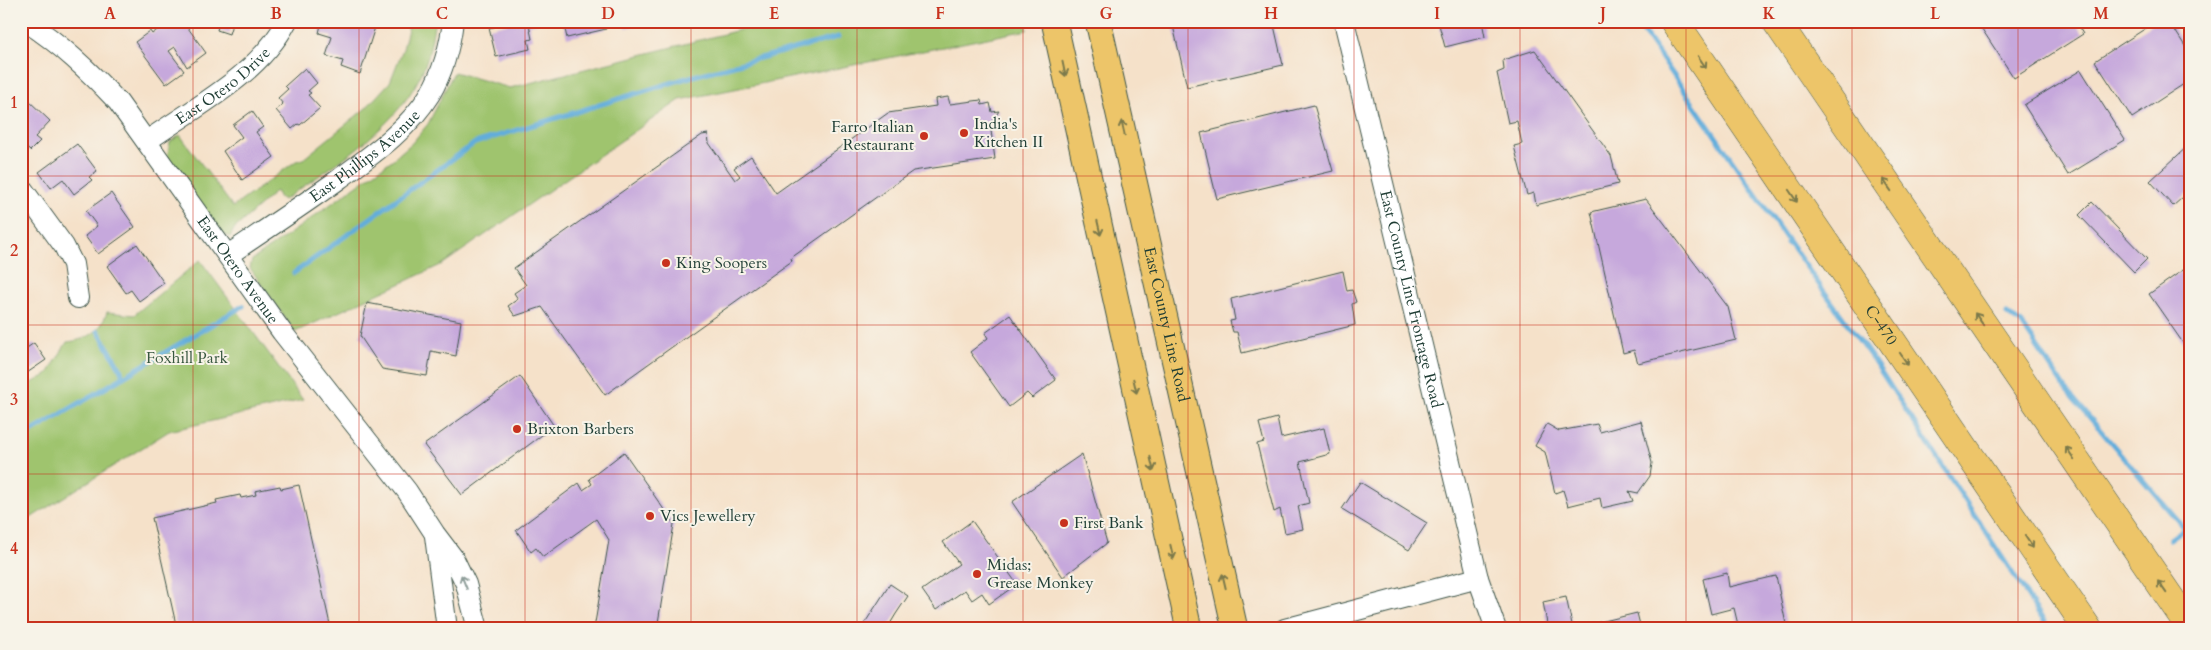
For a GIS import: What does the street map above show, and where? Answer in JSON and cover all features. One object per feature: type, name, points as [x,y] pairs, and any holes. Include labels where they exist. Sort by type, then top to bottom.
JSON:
[{"type":"highway","name":"C-470","points":[[1674,21],[2088,629]]},
{"type":"highway","points":[[1776,21],[2190,627]]},
{"type":"main road","points":[[1054,21],[1189,629]]},
{"type":"main road","name":"East County Line Road","points":[[1098,21],[1235,629]]},
{"type":"street","name":"East Otero Avenue","points":[[25,21],[57,43],[89,71],[118,102],[282,332],[407,490],[434,534],[454,559],[466,584],[478,629]]},
{"type":"street","name":"East Otero Drive","points":[[147,141],[240,77],[275,42],[288,21]]},
{"type":"street","name":"East Phillips Avenue","points":[[228,255],[381,148],[409,122],[430,93],[442,69],[451,39],[453,21]]},
{"type":"street","name":"East County Line Frontage Road","points":[[1344,21],[1478,578],[1496,629]]},
{"type":"street","points":[[21,187],[74,264],[78,298]]},
{"type":"street","name":"East Otero Avenue","points":[[434,534],[446,629]]},
{"type":"street","points":[[1285,629],[1478,578]]},
{"type":"green space","points":[[410,21],[435,21],[426,63],[415,86],[401,106],[366,141],[346,157],[284,200],[280,198],[276,191],[234,229],[230,237],[222,234],[167,157],[170,142],[180,135],[233,207],[296,161],[302,160],[366,108],[390,82],[403,49]]},
{"type":"green space","points":[[775,21],[1026,21],[1027,30],[680,100],[443,264],[295,332],[250,268],[252,260],[392,160],[412,143],[428,124],[454,72],[510,88]]},
{"type":"green space","name":"Foxhill Park","points":[[200,260],[303,400],[169,431],[21,524],[21,389],[48,374],[67,342],[92,334],[101,325],[107,312],[134,315]]},
{"type":"building","points":[[169,21],[183,21],[206,53],[187,67],[175,47],[169,51],[184,71],[166,84],[135,42],[150,31],[152,34]]},
{"type":"building","points":[[220,21],[233,21],[229,34],[217,30]]},
{"type":"building","points":[[322,21],[367,21],[376,24],[360,74],[341,67],[343,61],[326,56],[332,37],[319,33]]},
{"type":"building","points":[[509,21],[537,21],[538,23],[529,25],[532,39],[528,40],[530,49],[496,57],[489,28],[510,23]]},
{"type":"building","points":[[563,21],[604,21],[606,29],[567,38]]},
{"type":"building","points":[[624,21],[649,21],[649,22],[626,28]]},
{"type":"building","points":[[1172,21],[1273,21],[1283,65],[1187,87]]},
{"type":"building","points":[[1438,21],[1482,21],[1485,37],[1445,47]]},
{"type":"building","points":[[1981,21],[2075,21],[2083,34],[2014,78],[1978,23]]},
{"type":"building","points":[[2157,21],[2169,21],[2190,54],[2190,80],[2132,118],[2095,61]]},
{"type":"building","points":[[1535,50],[1611,156],[1618,184],[1536,205],[1534,193],[1527,195],[1514,146],[1522,144],[1517,121],[1508,123],[1497,73],[1504,70],[1503,60]]},
{"type":"building","points":[[305,68],[317,83],[308,91],[311,93],[308,95],[320,108],[300,125],[298,124],[292,129],[276,110],[283,104],[278,98],[288,89],[285,86]]},
{"type":"building","points":[[2081,70],[2125,140],[2068,175],[2024,105]]},
{"type":"building","points":[[948,97],[950,104],[981,100],[982,105],[990,103],[992,112],[999,111],[990,124],[995,159],[913,171],[791,258],[792,261],[605,395],[542,307],[515,316],[508,306],[518,299],[514,293],[526,285],[514,268],[702,135],[708,134],[709,143],[735,180],[740,176],[734,168],[751,156],[776,193],[888,113],[936,106],[935,99]]},
{"type":"building","points":[[27,99],[50,121],[35,137],[40,141],[30,151],[21,143],[21,105]]},
{"type":"building","points":[[1314,105],[1333,171],[1217,199],[1201,133]]},
{"type":"building","points":[[252,111],[263,127],[256,132],[274,157],[242,180],[223,151],[242,137],[233,125]]},
{"type":"building","points":[[77,144],[97,171],[89,177],[92,180],[74,194],[63,179],[51,188],[39,172]]},
{"type":"building","points":[[2190,144],[2190,191],[2173,206],[2150,181]]},
{"type":"building","points":[[111,193],[135,227],[98,254],[85,236],[97,226],[86,211]]},
{"type":"building","points":[[1646,199],[1728,307],[1736,340],[1638,363],[1634,350],[1623,353],[1591,212]]},
{"type":"building","points":[[2092,202],[2147,259],[2134,272],[2079,215]]},
{"type":"building","points":[[137,244],[164,283],[139,301],[131,290],[126,293],[107,266]]},
{"type":"building","points":[[2190,265],[2190,353],[2149,294]]},
{"type":"building","points":[[1343,271],[1347,291],[1352,290],[1356,302],[1352,304],[1355,325],[1242,353],[1237,332],[1233,332],[1230,321],[1235,320],[1231,299]]},
{"type":"building","points":[[367,303],[461,321],[456,356],[431,351],[427,376],[382,369],[360,336]]},
{"type":"building","points":[[1010,315],[1056,380],[1032,398],[1027,393],[1009,407],[970,352],[988,338],[985,333]]},
{"type":"building","points":[[34,343],[46,360],[21,377],[21,352]]},
{"type":"building","points":[[520,376],[554,426],[462,495],[424,445]]},
{"type":"building","points":[[1277,418],[1281,438],[1324,428],[1330,454],[1300,462],[1309,503],[1298,506],[1303,529],[1285,533],[1280,509],[1274,512],[1257,444],[1264,442],[1259,423]]},
{"type":"building","points":[[1641,421],[1652,463],[1650,476],[1638,493],[1629,491],[1633,501],[1602,508],[1600,498],[1568,506],[1563,490],[1555,493],[1545,452],[1535,446],[1547,424],[1559,431],[1597,424],[1600,432]]},
{"type":"building","points":[[624,452],[674,524],[657,629],[594,629],[609,540],[596,519],[543,557],[536,548],[531,552],[516,530],[579,483],[583,490],[592,484],[589,479]]},
{"type":"building","name":"First Bank","points":[[1082,454],[1107,543],[1063,577],[1012,502]]},
{"type":"building","points":[[1360,482],[1427,523],[1409,550],[1342,509]]},
{"type":"building","points":[[299,485],[331,629],[177,629],[152,518],[217,503],[216,500],[240,495],[241,498],[256,495],[255,491],[280,486],[281,489]]},
{"type":"building","name":"Midas; Grease Monkey","points":[[972,521],[1017,584],[989,604],[982,593],[972,600],[965,590],[936,610],[922,590],[959,564],[943,542]]},
{"type":"building","points":[[1727,573],[1729,587],[1776,576],[1787,629],[1739,629],[1734,608],[1711,614],[1703,579]]},
{"type":"building","points":[[890,584],[908,596],[887,629],[861,629]]},
{"type":"building","points":[[1566,597],[1573,629],[1548,629],[1543,602]]},
{"type":"building","points":[[1637,613],[1641,629],[1589,629],[1588,625]]},
{"type":"waterway","points":[[1636,21],[1790,244]]},
{"type":"waterway","points":[[294,273],[475,143],[690,77],[838,37]]},
{"type":"waterway","points":[[1787,243],[1790,244],[1872,358],[2049,629]]},
{"type":"waterway","points":[[21,438],[243,306]]},
{"type":"waterway","points":[[2007,314],[2022,324],[2067,391],[2190,535]]},
{"type":"waterway","points":[[98,331],[120,368],[123,377]]},
{"type":"waterway","points":[[2170,539],[2184,529]]},
{"type":"place","name":"India's Kitchen II","points":[[964,133]]},
{"type":"place","name":"Farro Italian Restaurant","points":[[924,136]]},
{"type":"place","name":"King Soopers","points":[[666,263]]},
{"type":"place","name":"Brixton Barbers","points":[[517,429]]},
{"type":"place","name":"Vics Jewellery","points":[[650,516]]},
{"type":"place","name":"First Bank","points":[[1064,523]]},
{"type":"place","name":"Midas; Grease Monkey","points":[[977,574]]}]
